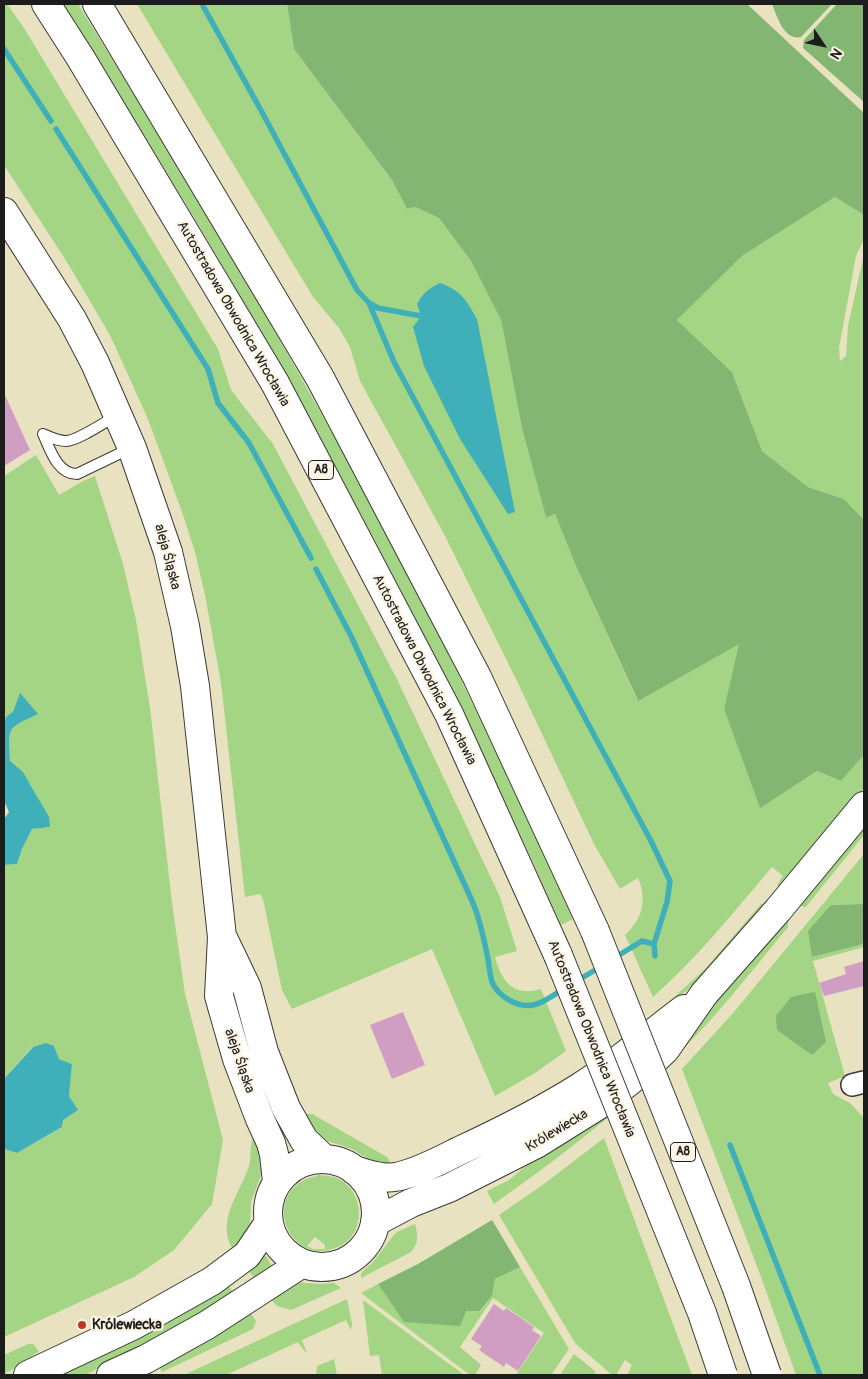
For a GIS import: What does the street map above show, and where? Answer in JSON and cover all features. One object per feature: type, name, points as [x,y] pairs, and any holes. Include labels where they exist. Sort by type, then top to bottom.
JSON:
[{"type":"main road","name":"Autostradowa Obwodnica Wrocławia","points":[[46,4],[80,57],[275,383],[449,714],[558,955],[702,1313],[723,1375]]},
{"type":"main road","name":"A8","points":[[97,4],[320,378],[477,677],[595,931],[736,1286],[767,1375]]},
{"type":"main road","name":"aleja Śląska","points":[[4,212],[72,319],[132,448],[168,552],[185,626],[195,686],[222,937],[219,996],[237,1059],[271,1144],[277,1182]]},
{"type":"main road","name":"Królewiecka","points":[[375,1222],[411,1203],[449,1188],[538,1144],[602,1103],[664,1050],[704,994],[778,910],[864,806]]},
{"type":"main road","name":"aleja Śląska","points":[[222,937],[247,988],[264,1052],[286,1108],[304,1140],[324,1159]]},
{"type":"main road","name":"Królewiecka","points":[[354,1170],[377,1176],[397,1177],[432,1164],[478,1142],[581,1086],[633,1050],[652,1033],[704,994]]},
{"type":"main road","points":[[324,1159],[340,1162],[354,1170],[368,1184],[375,1202],[375,1222],[371,1235],[364,1247],[342,1263],[329,1267],[301,1264],[286,1254],[274,1240],[268,1224],[267,1209],[270,1195],[277,1182],[290,1169],[306,1161],[324,1159]]},
{"type":"main road","points":[[28,1375],[134,1325],[228,1271],[247,1255],[268,1224]]},
{"type":"main road","points":[[111,1375],[146,1359],[207,1324],[301,1264]]},
{"type":"lane","points":[[118,416],[75,439],[67,441],[58,440],[43,434],[57,462],[66,472],[71,474],[77,474],[132,448]]},
{"type":"green space","points":[[4,4],[7,4],[24,28],[218,349],[231,390],[273,444],[396,677],[500,897],[517,951],[495,957],[501,974],[516,989],[531,991],[541,989],[566,1051],[535,1073],[495,1096],[432,949],[292,1009],[282,990],[263,899],[260,894],[245,897],[221,683],[205,595],[195,552],[182,512],[148,419],[110,335],[67,262],[4,165]]},
{"type":"green space","points":[[63,4],[78,4],[212,223],[340,446],[460,677],[573,919],[561,925],[490,769],[414,616],[293,389],[205,237]]},
{"type":"green space","points":[[137,4],[287,4],[294,49],[392,180],[407,209],[415,207],[439,218],[471,261],[501,320],[522,428],[546,518],[555,514],[576,566],[637,700],[740,643],[724,709],[760,807],[817,771],[841,781],[864,755],[864,788],[781,889],[777,885],[783,876],[772,867],[700,950],[653,997],[625,935],[636,922],[642,908],[641,886],[638,878],[620,889],[594,844],[517,681],[444,534],[360,381],[350,347],[339,328],[313,297]]},
{"type":"green space","points":[[287,4],[747,4],[864,113],[864,215],[835,197],[742,256],[677,320],[732,372],[762,451],[808,487],[844,499],[864,520],[864,755],[841,781],[817,771],[760,808],[724,709],[739,644],[638,701],[576,566],[555,514],[546,518],[522,428],[501,320],[471,261],[439,218],[415,207],[407,209],[392,180],[294,49]]},
{"type":"green space","points":[[772,4],[832,4],[801,37],[795,37],[790,35],[782,26]]},
{"type":"green space","points":[[837,4],[864,4],[864,102],[803,48],[804,40]]},
{"type":"green space","points":[[835,197],[864,215],[864,239],[856,256],[839,348],[840,361],[846,356],[848,326],[864,254],[864,520],[844,499],[808,487],[762,451],[732,372],[677,320],[742,256]]},
{"type":"green space","points":[[36,455],[59,495],[95,476],[123,564],[136,620],[150,708],[172,903],[185,994],[223,1140],[212,1204],[174,1250],[134,1277],[4,1337],[4,1149],[17,1153],[61,1128],[63,1120],[77,1110],[69,1096],[72,1064],[59,1059],[54,1046],[32,1047],[4,1079],[4,865],[17,864],[32,829],[50,827],[30,783],[10,762],[9,742],[11,730],[19,723],[37,714],[15,713],[4,722],[4,476]]},
{"type":"green space","points":[[864,822],[864,835],[805,908],[798,903]]},
{"type":"green space","points":[[864,854],[864,904],[831,905],[812,957],[860,945],[864,942],[864,947],[813,961],[845,1076],[828,1083],[833,1094],[850,1103],[864,1118],[864,1375],[796,1375],[682,1069],[734,1012]]},
{"type":"green space","points":[[769,903],[707,972],[664,1011],[662,1008],[705,969],[761,904]]},
{"type":"green space","points":[[864,904],[864,942],[860,945],[812,957],[808,931],[831,905]]},
{"type":"green space","points":[[788,919],[788,927],[720,1009],[676,1056],[588,1134],[494,1204],[487,1191],[509,1180],[697,1023]]},
{"type":"green space","points":[[815,992],[826,1042],[812,1055],[777,1030],[776,1016],[791,997]]},
{"type":"green space","points":[[305,1114],[312,1114],[387,1157],[393,1166],[376,1164],[352,1149],[318,1138]]},
{"type":"green space","points":[[254,1136],[259,1145],[263,1170],[251,1202],[250,1227],[234,1251],[229,1240],[228,1219],[249,1166]]},
{"type":"green space","points":[[604,1138],[692,1375],[627,1375],[632,1365],[625,1360],[616,1375],[612,1375],[575,1343],[499,1215],[544,1184]]},
{"type":"green space","points":[[319,1175],[334,1177],[348,1186],[353,1192],[359,1215],[355,1231],[347,1241],[335,1248],[319,1251],[306,1248],[295,1240],[288,1229],[284,1216],[285,1202],[292,1190],[304,1180]],"holes":[[[315,1237],[325,1245],[325,1249],[313,1249],[307,1246]]]},
{"type":"green space","points":[[492,1220],[520,1267],[495,1279],[492,1296],[480,1311],[466,1311],[460,1326],[404,1322],[378,1284],[418,1264]]},
{"type":"green space","points":[[415,1224],[417,1239],[411,1252],[361,1278],[364,1270],[373,1262],[397,1232]]},
{"type":"green space","points":[[266,1256],[272,1266],[255,1279],[247,1269]]},
{"type":"green space","points":[[520,1267],[569,1349],[551,1375],[516,1375],[544,1333],[493,1298],[460,1347],[481,1365],[475,1375],[470,1375],[361,1293],[378,1284],[404,1321],[466,1311],[481,1311],[492,1296],[495,1279]]},
{"type":"green space","points":[[295,1282],[334,1283],[341,1288],[291,1310],[277,1306],[269,1297]]},
{"type":"green space","points":[[226,1283],[235,1294],[213,1308],[85,1375],[55,1375]]},
{"type":"green space","points":[[347,1299],[352,1324],[351,1330],[346,1320],[302,1340],[307,1353],[298,1342],[226,1375],[184,1375]]},
{"type":"green space","points":[[363,1300],[464,1375],[382,1375],[379,1355],[370,1356]]},
{"type":"green space","points":[[249,1311],[256,1321],[253,1329],[162,1372],[160,1368],[162,1363]]},
{"type":"green space","points":[[28,1344],[33,1344],[39,1351],[21,1365],[4,1374],[4,1355]]},
{"type":"green space","points":[[574,1354],[595,1371],[596,1375],[560,1375]]},
{"type":"green space","points":[[334,1359],[337,1375],[316,1375],[317,1366]]},
{"type":"water","points":[[440,283],[454,289],[463,297],[477,319],[515,512],[508,514],[460,439],[424,366],[413,327],[421,316],[417,304],[427,291]]},
{"type":"water","points":[[20,693],[38,714],[14,726],[11,730],[9,741],[10,761],[23,772],[49,817],[50,827],[32,829],[17,864],[4,865],[4,819],[9,812],[4,801],[4,722],[7,716],[13,712]]},
{"type":"water","points":[[46,1043],[54,1046],[59,1059],[72,1064],[69,1096],[78,1110],[63,1120],[62,1127],[17,1153],[4,1149],[4,1079],[33,1047]]},
{"type":"building","points":[[4,393],[30,450],[4,466]]},
{"type":"building","points":[[864,961],[864,986],[824,996],[819,983],[846,974],[844,967]]},
{"type":"building","points":[[403,1012],[425,1065],[392,1079],[370,1025]]},
{"type":"building","points":[[494,1304],[504,1311],[506,1308],[534,1327],[532,1330],[541,1336],[518,1371],[506,1363],[504,1367],[479,1350],[482,1346],[471,1339]]},
{"type":"waterway","points":[[202,4],[357,290],[369,303],[394,362],[651,841],[670,881],[667,902],[654,944],[655,956]]},
{"type":"waterway","points":[[4,49],[51,121]]},
{"type":"waterway","points":[[56,129],[208,369],[218,403],[249,443],[311,558]]},
{"type":"waterway","points":[[369,303],[378,308],[421,316]]},
{"type":"waterway","points":[[316,569],[351,636],[473,903],[480,924],[492,982],[503,996],[521,1005],[533,1005],[541,1002],[563,989]]},
{"type":"waterway","points":[[614,958],[642,941],[654,944]]},
{"type":"waterway","points":[[575,982],[602,966]]},
{"type":"waterway","points":[[730,1145],[820,1375]]},
{"type":"place","name":"Królewiecka","points":[[82,1325]]}]
